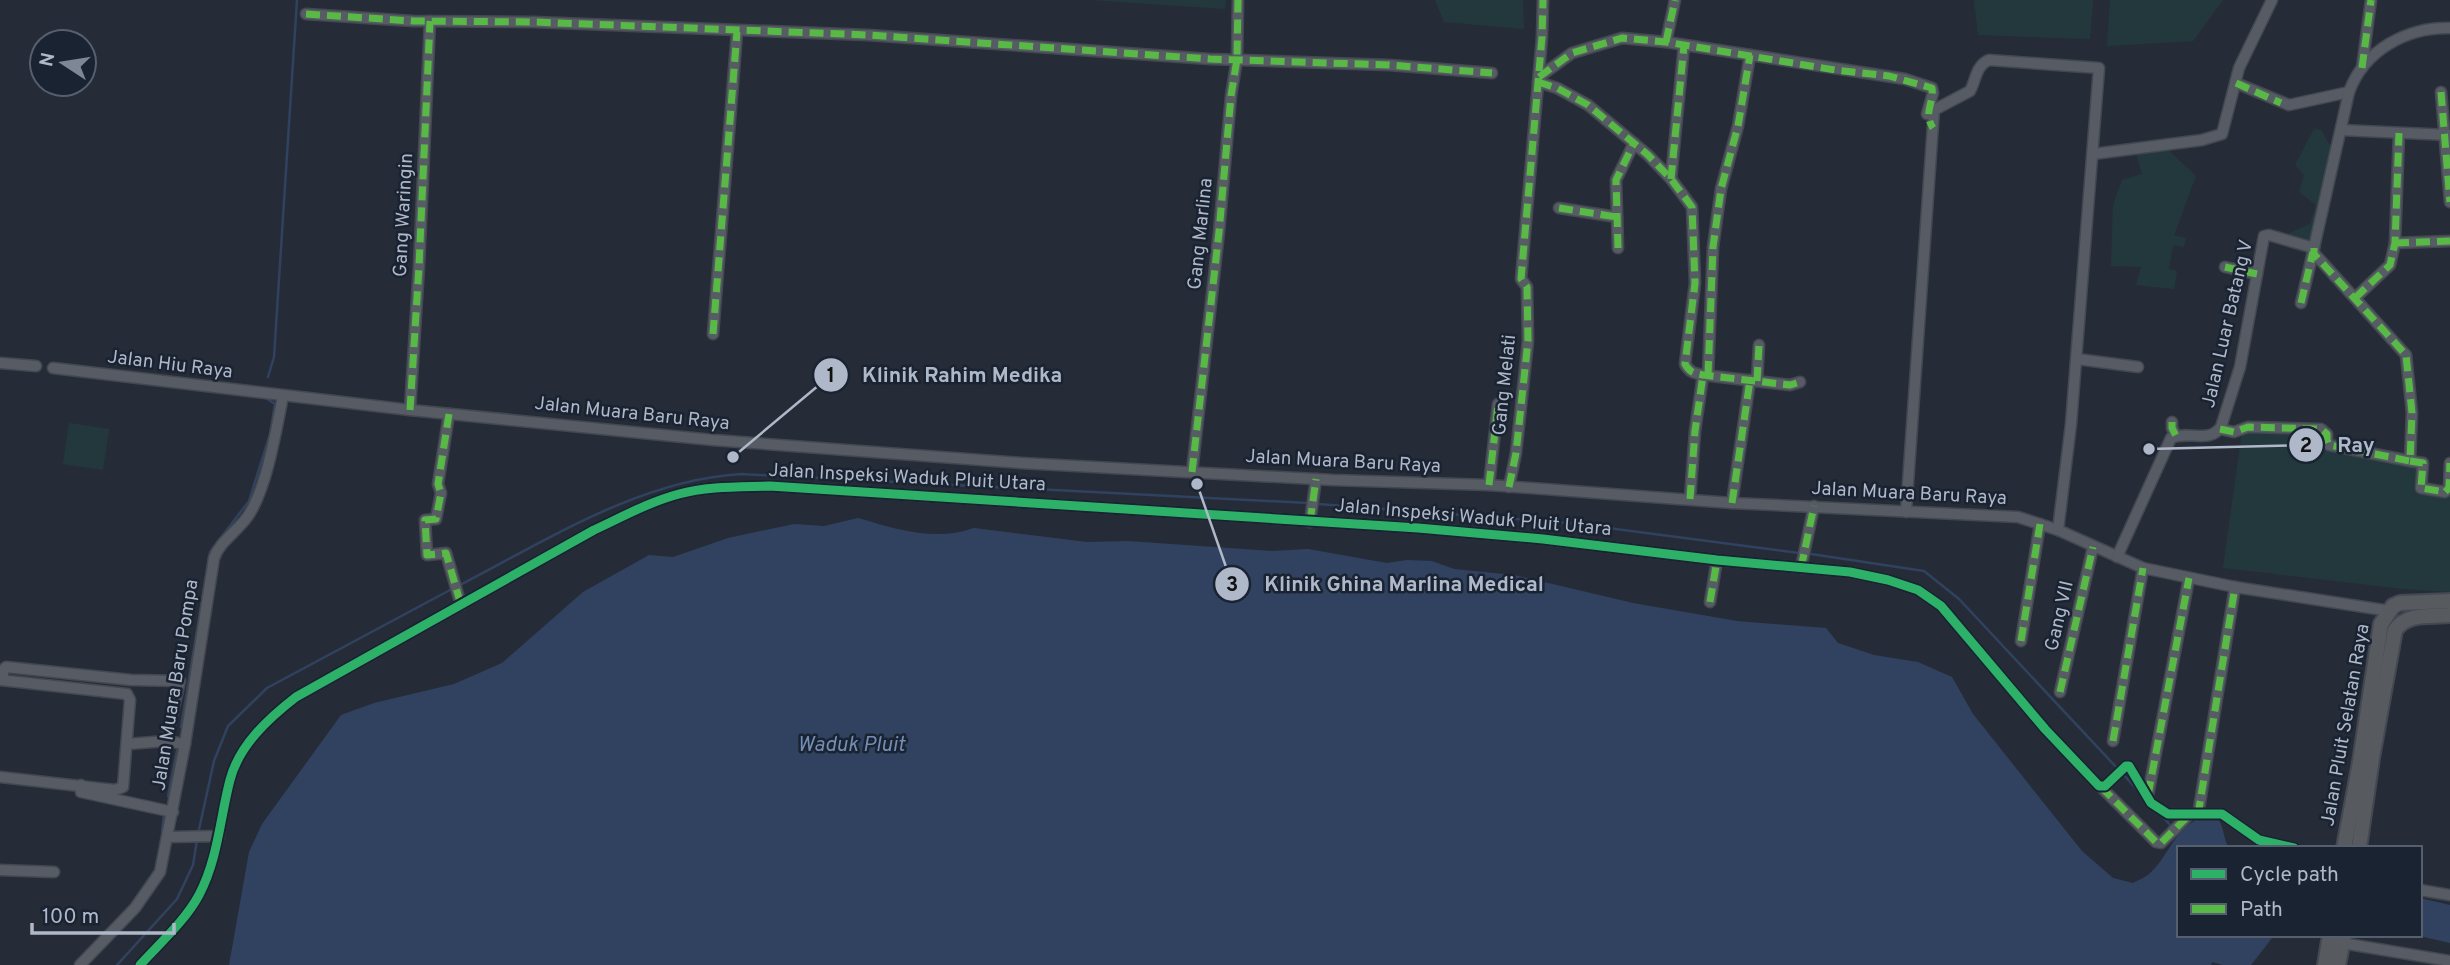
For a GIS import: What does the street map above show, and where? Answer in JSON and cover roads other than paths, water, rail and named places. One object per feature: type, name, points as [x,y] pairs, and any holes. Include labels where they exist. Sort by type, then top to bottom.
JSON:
[{"type":"highway","points":[[2390,611],[2400,603],[2450,601]]},
{"type":"highway","name":"Jalan Pluit Selatan Raya","points":[[2344,846],[2361,760],[2380,627],[2390,611]]},
{"type":"highway","name":"Jalan Pluit Selatan Raya","points":[[2359,846],[2395,630],[2401,622],[2413,617],[2450,615]]},
{"type":"highway","points":[[2325,965],[2340,938]]},
{"type":"highway","points":[[2338,965],[2340,938]]},
{"type":"street","name":"Gang Marlina","points":[[1192,472],[1237,58],[1238,0]]},
{"type":"street","name":"Gang Melati","points":[[1509,487],[1516,453],[1528,341],[1527,287],[1521,279],[1543,0]]},
{"type":"street","points":[[1666,42],[1675,0]]},
{"type":"street","points":[[2093,154],[2219,137],[2224,129],[2239,68],[2273,0]]},
{"type":"street","points":[[2362,68],[2371,0]]},
{"type":"street","points":[[306,14],[430,21],[534,22],[868,36],[1210,59],[1389,65],[1492,73]]},
{"type":"street","name":"Gang Waringin","points":[[410,410],[430,21]]},
{"type":"street","points":[[2301,303],[2353,81],[2362,68],[2390,42],[2405,34],[2430,27],[2450,28]]},
{"type":"street","points":[[713,334],[737,32]]},
{"type":"street","points":[[1800,382],[1790,385],[1692,373],[1685,364],[1695,283],[1692,207],[1671,179],[1634,143],[1588,105],[1538,79],[1572,53],[1617,39],[1666,42],[1835,70],[1889,76],[1931,88],[1933,93],[1927,114],[1933,128]]},
{"type":"street","points":[[1671,179],[1684,45]]},
{"type":"street","points":[[1690,499],[1695,431],[1706,375],[1713,247],[1721,189],[1738,126],[1750,55]]},
{"type":"street","points":[[1906,512],[1934,110],[1970,91],[1979,67],[1989,60],[2099,68],[2077,359],[2058,530]]},
{"type":"street","points":[[2236,83],[2281,103],[2297,105],[2350,92]]},
{"type":"street","points":[[2441,92],[2447,135],[2450,202]]},
{"type":"street","points":[[2341,130],[2447,135]]},
{"type":"street","points":[[2355,298],[2388,269],[2395,243],[2399,133]]},
{"type":"street","points":[[1618,248],[1617,175],[1634,143]]},
{"type":"street","points":[[1559,208],[1617,217]]},
{"type":"street","name":"Jalan Luar Batang V","points":[[2176,436],[2210,436],[2220,429],[2227,414],[2240,367],[2263,238],[2266,235],[2305,244],[2313,250]]},
{"type":"street","points":[[2395,243],[2450,241]]},
{"type":"street","points":[[2313,250],[2365,312],[2406,355],[2412,413],[2410,461],[2423,463],[2421,488],[2445,492],[2449,488],[2450,463]]},
{"type":"street","points":[[2225,267],[2257,274]]},
{"type":"street","points":[[1732,503],[1740,439],[1759,345]]},
{"type":"street","points":[[2077,359],[2138,367]]},
{"type":"street","points":[[0,363],[36,366]]},
{"type":"street","name":"Jalan Hiu Raya","points":[[53,368],[283,396]]},
{"type":"street","name":"Jalan Muara Baru Raya","points":[[283,396],[713,440],[1021,463],[1316,479],[1489,485],[1732,503],[2018,517],[2058,530],[2143,568],[2235,587],[2390,611]]},
{"type":"street","name":"Jalan Muara Baru Pompa","points":[[80,965],[150,889],[160,872],[173,812],[182,743],[214,558],[219,548],[248,516],[254,503],[272,446],[283,396]]},
{"type":"street","points":[[1489,485],[1498,404]]},
{"type":"street","points":[[449,414],[438,484],[441,493],[436,519],[425,520],[427,555],[446,554],[461,605]]},
{"type":"street","points":[[2117,557],[2171,438],[2176,436],[2172,422]]},
{"type":"street","name":"Jalan Luar Batang V","points":[[2220,429],[2238,432],[2248,428],[2321,429],[2327,433],[2326,440],[2329,445],[2410,461]]},
{"type":"street","points":[[1310,522],[1316,479]]},
{"type":"street","name":"Jalan Inspeksi Waduk Pluit Utara","points":[[140,965],[190,911],[209,874],[214,836],[237,761],[260,728],[277,712],[296,697],[594,530],[680,493],[725,487],[770,486],[1543,539],[1717,560],[1850,572],[1888,580],[1918,590],[1941,606],[2045,729],[2156,842],[2161,843],[2194,815]]},
{"type":"street","points":[[1801,568],[1814,506]]},
{"type":"street","points":[[2021,641],[2040,524]]},
{"type":"street","name":"Gang VII","points":[[2060,692],[2093,547]]},
{"type":"street","points":[[1710,602],[1717,560]]},
{"type":"street","points":[[2113,741],[2143,568]]},
{"type":"street","points":[[2148,795],[2189,578]]},
{"type":"street","points":[[2194,815],[2235,587]]},
{"type":"street","points":[[0,777],[115,789],[123,787],[131,700],[127,694],[1,680],[6,667],[131,680],[180,681],[166,741]]},
{"type":"street","points":[[128,744],[166,741],[182,743]]},
{"type":"street","points":[[2101,787],[2129,766],[2151,803],[2168,814],[2222,814],[2259,840],[2285,846]]},
{"type":"street","points":[[80,785],[81,792],[173,812]]},
{"type":"street","points":[[168,837],[214,836]]},
{"type":"street","points":[[0,870],[54,872]]},
{"type":"street","points":[[2422,890],[2450,895]]},
{"type":"street","points":[[2340,938],[2450,961]]},
{"type":"water","name":"Waduk Pluit","points":[[858,518],[901,530],[930,534],[974,528],[1087,542],[1128,541],[1272,551],[1308,549],[1387,563],[1407,560],[1432,561],[1454,569],[1514,575],[1633,603],[1737,621],[1826,628],[1838,643],[1874,655],[1918,662],[1952,677],[1973,714],[2082,851],[2113,878],[2133,883],[2146,876],[2192,822],[2203,817],[2216,816],[2228,846],[2177,846],[2177,937],[2272,938],[2251,965],[2223,965],[2212,962],[2211,965],[229,965],[249,852],[262,824],[341,715],[374,703],[454,684],[502,663],[583,592],[649,555],[673,557],[728,538],[794,524],[824,526]]},
{"type":"water","points":[[2422,898],[2450,905],[2450,943],[2422,937]]},
{"type":"waterway","points":[[268,377],[274,357],[297,0]]},
{"type":"waterway","points":[[181,727],[210,552],[249,501],[270,434],[275,404],[264,397]]},
{"type":"waterway","points":[[460,585],[595,515],[631,500],[703,479],[741,474],[1308,503]]},
{"type":"waterway","points":[[1318,504],[1570,523],[1799,553]]},
{"type":"waterway","points":[[1811,554],[1924,571],[1959,599],[2117,768]]},
{"type":"waterway","points":[[198,834],[214,761],[228,726],[267,688],[450,590]]},
{"type":"waterway","points":[[168,796],[177,750]]},
{"type":"waterway","points":[[2122,773],[2141,794]]},
{"type":"waterway","points":[[2160,814],[2172,827]]},
{"type":"waterway","points":[[162,832],[164,815]]},
{"type":"waterway","points":[[117,965],[177,899],[193,865],[197,840]]},
{"type":"place","name":"Ray","points":[[2149,449]]},
{"type":"place","name":"Klinik Rahim Medika","points":[[733,457]]},
{"type":"place","name":"Klinik Ghina Marlina Medical","points":[[1197,484]]}]
